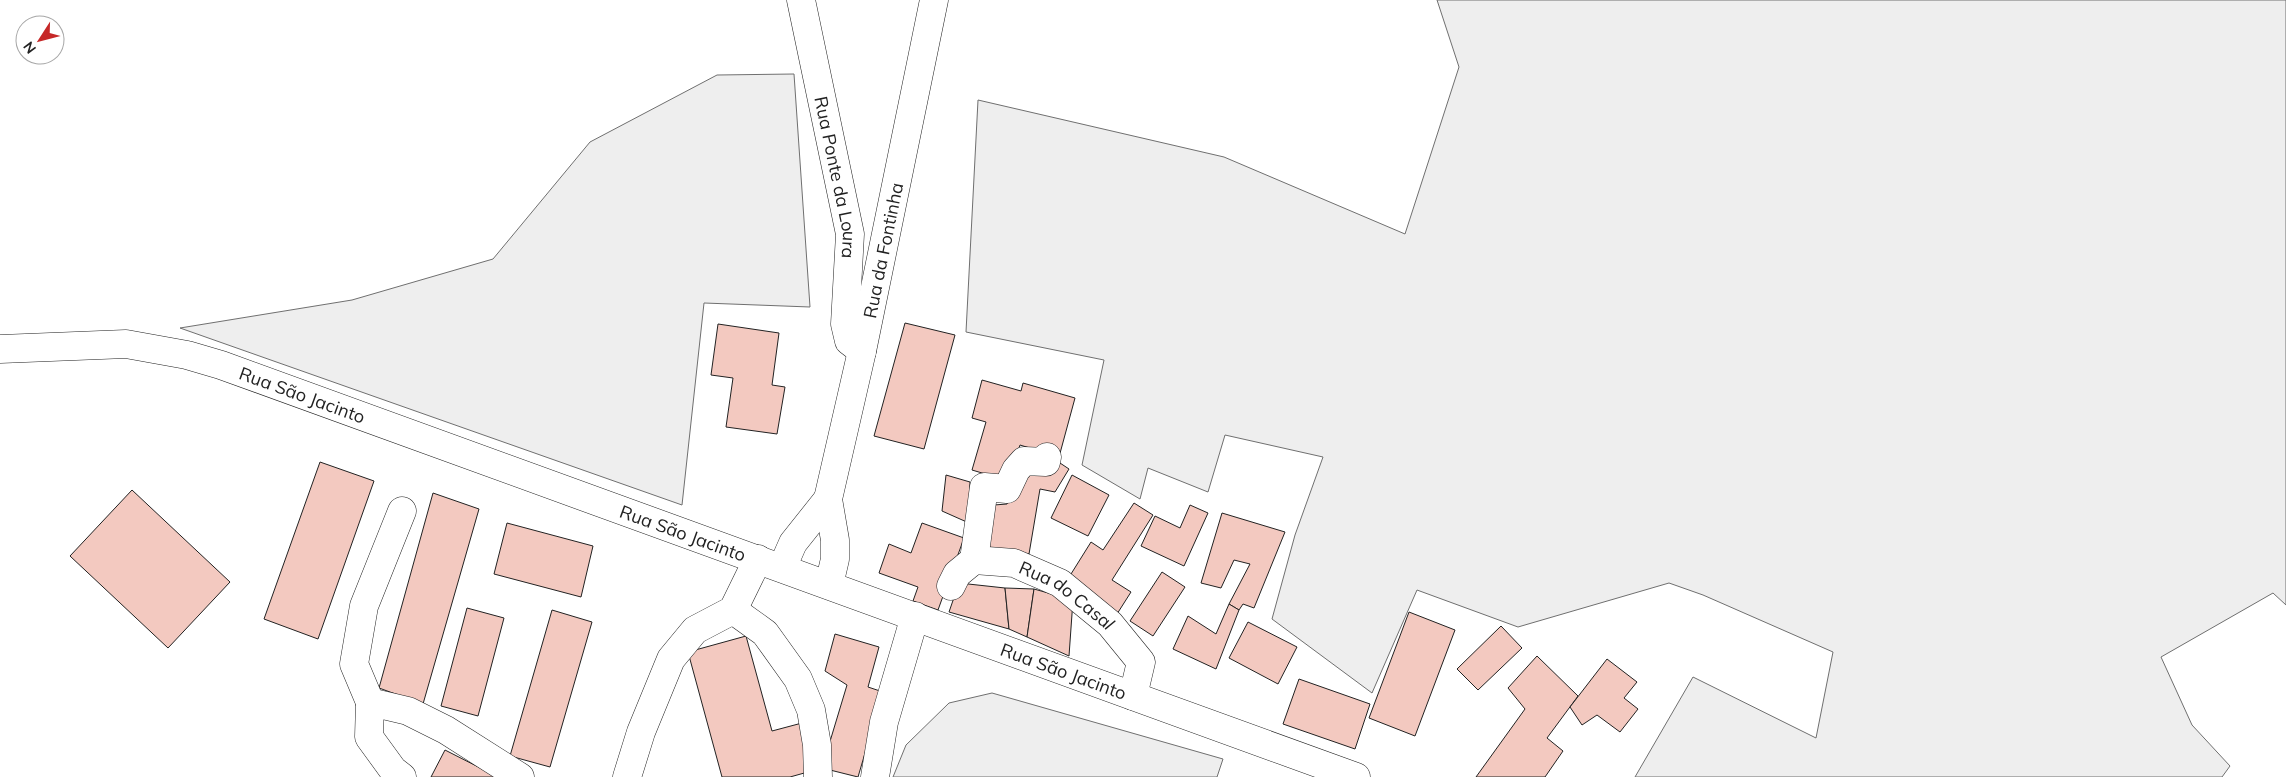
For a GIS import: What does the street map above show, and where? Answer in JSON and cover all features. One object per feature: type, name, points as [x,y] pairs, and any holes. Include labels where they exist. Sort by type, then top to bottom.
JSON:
[{"type":"street","name":"Rua Ponte da Loura","points":[[801,0],[850,234],[845,324],[849,341],[862,351]]},
{"type":"street","name":"Rua da Fontinha","points":[[829,585],[835,559],[836,540],[828,499],[862,351],[934,0]]},
{"type":"street","name":"Rua São Jacinto","points":[[0,349],[126,344],[187,355],[293,390],[1356,777]]},
{"type":"street","points":[[952,586],[956,574],[974,560],[984,487],[1007,488],[1016,470],[1024,460],[1046,462],[1047,457]]},
{"type":"street","name":"Rua da Fontinha","points":[[733,610],[770,564],[793,543],[828,499]]},
{"type":"street","points":[[402,512],[364,606],[354,664],[370,702],[369,737],[393,770],[402,777]]},
{"type":"street","name":"Rua do Casal","points":[[974,560],[1014,563],[1060,583],[1110,624],[1142,662],[1133,696]]},
{"type":"street","points":[[627,777],[642,732],[671,659],[695,630],[733,610],[766,633],[798,679],[811,710],[817,745],[818,777]]},
{"type":"street","points":[[874,777],[884,722],[915,616]]},
{"type":"street","points":[[370,702],[415,715],[446,730],[520,777]]},
{"type":"shaded area","points":[[1437,0],[2286,0],[2286,605],[2273,593],[2161,657],[2192,725],[2230,766],[2222,777],[1635,777],[1693,677],[1816,738],[1833,652],[1703,595],[1669,583],[1518,627],[1417,590],[1372,693],[1272,619],[1295,535],[1323,457],[1225,435],[1208,492],[1148,468],[1140,499],[1082,465],[1104,360],[966,332],[978,100],[1224,157],[1405,234],[1459,67]]},
{"type":"shaded area","points":[[794,74],[810,307],[704,303],[682,505],[180,328],[352,300],[493,259],[590,142],[717,75]]},
{"type":"shaded area","points":[[992,693],[1223,759],[1217,777],[893,777],[906,745],[949,703]]},
{"type":"building","points":[[905,323],[955,335],[924,449],[874,436]]},
{"type":"building","points":[[718,324],[779,333],[772,385],[785,387],[777,434],[726,427],[733,378],[711,375]]},
{"type":"building","points":[[982,380],[1021,391],[1023,383],[1075,398],[1059,457],[1020,445],[1009,481],[972,470],[986,422],[972,418]]},
{"type":"building","points":[[1057,461],[1069,469],[1055,492],[1040,489],[1029,554],[988,547],[994,505],[1007,504],[1020,469]]},
{"type":"building","points":[[320,462],[374,481],[318,639],[264,619]]},
{"type":"building","points":[[946,475],[970,482],[969,523],[942,511]]},
{"type":"building","points":[[1072,475],[1109,495],[1088,536],[1051,518]]},
{"type":"building","points":[[132,490],[230,582],[168,648],[70,556]]},
{"type":"building","points":[[433,493],[479,509],[423,704],[379,688]]},
{"type":"building","points":[[1134,503],[1153,515],[1112,580],[1131,592],[1117,614],[1066,582],[1091,542],[1103,550]]},
{"type":"building","points":[[1190,505],[1208,513],[1184,566],[1141,546],[1155,516],[1180,528]]},
{"type":"building","points":[[1222,513],[1285,532],[1254,608],[1243,604],[1239,610],[1229,604],[1250,564],[1234,560],[1221,588],[1201,583]]},
{"type":"building","points":[[507,523],[593,546],[581,597],[494,574]]},
{"type":"building","points":[[922,523],[964,538],[938,610],[913,601],[918,587],[879,573],[889,544],[911,553]]},
{"type":"building","points":[[1162,572],[1185,587],[1153,636],[1130,621]]},
{"type":"building","points":[[959,583],[1005,588],[1009,629],[949,612]]},
{"type":"building","points":[[1005,588],[1034,589],[1027,637],[1009,629]]},
{"type":"building","points":[[1034,589],[1073,600],[1069,656],[1027,637]]},
{"type":"building","points":[[1229,604],[1239,610],[1216,669],[1173,649],[1188,616],[1216,634]]},
{"type":"building","points":[[467,608],[504,618],[478,716],[441,706]]},
{"type":"building","points":[[552,610],[592,622],[550,767],[510,756]]},
{"type":"building","points":[[1409,612],[1455,630],[1415,736],[1369,718]]},
{"type":"building","points":[[1248,622],[1297,647],[1278,684],[1229,658]]},
{"type":"building","points":[[1501,626],[1522,648],[1478,690],[1457,669]]},
{"type":"building","points":[[835,634],[879,647],[868,687],[883,692],[858,777],[822,768],[847,685],[825,671]]},
{"type":"building","points":[[746,636],[772,731],[802,723],[815,770],[790,777],[722,777],[688,652]]},
{"type":"building","points":[[1537,656],[1578,696],[1547,738],[1563,751],[1545,777],[1476,777],[1525,709],[1508,688]]},
{"type":"building","points":[[1607,659],[1637,682],[1624,698],[1638,709],[1620,732],[1597,715],[1582,725],[1570,707]]},
{"type":"building","points":[[1299,679],[1370,704],[1355,749],[1283,724]]},
{"type":"building","points":[[445,750],[498,777],[431,777]]}]
